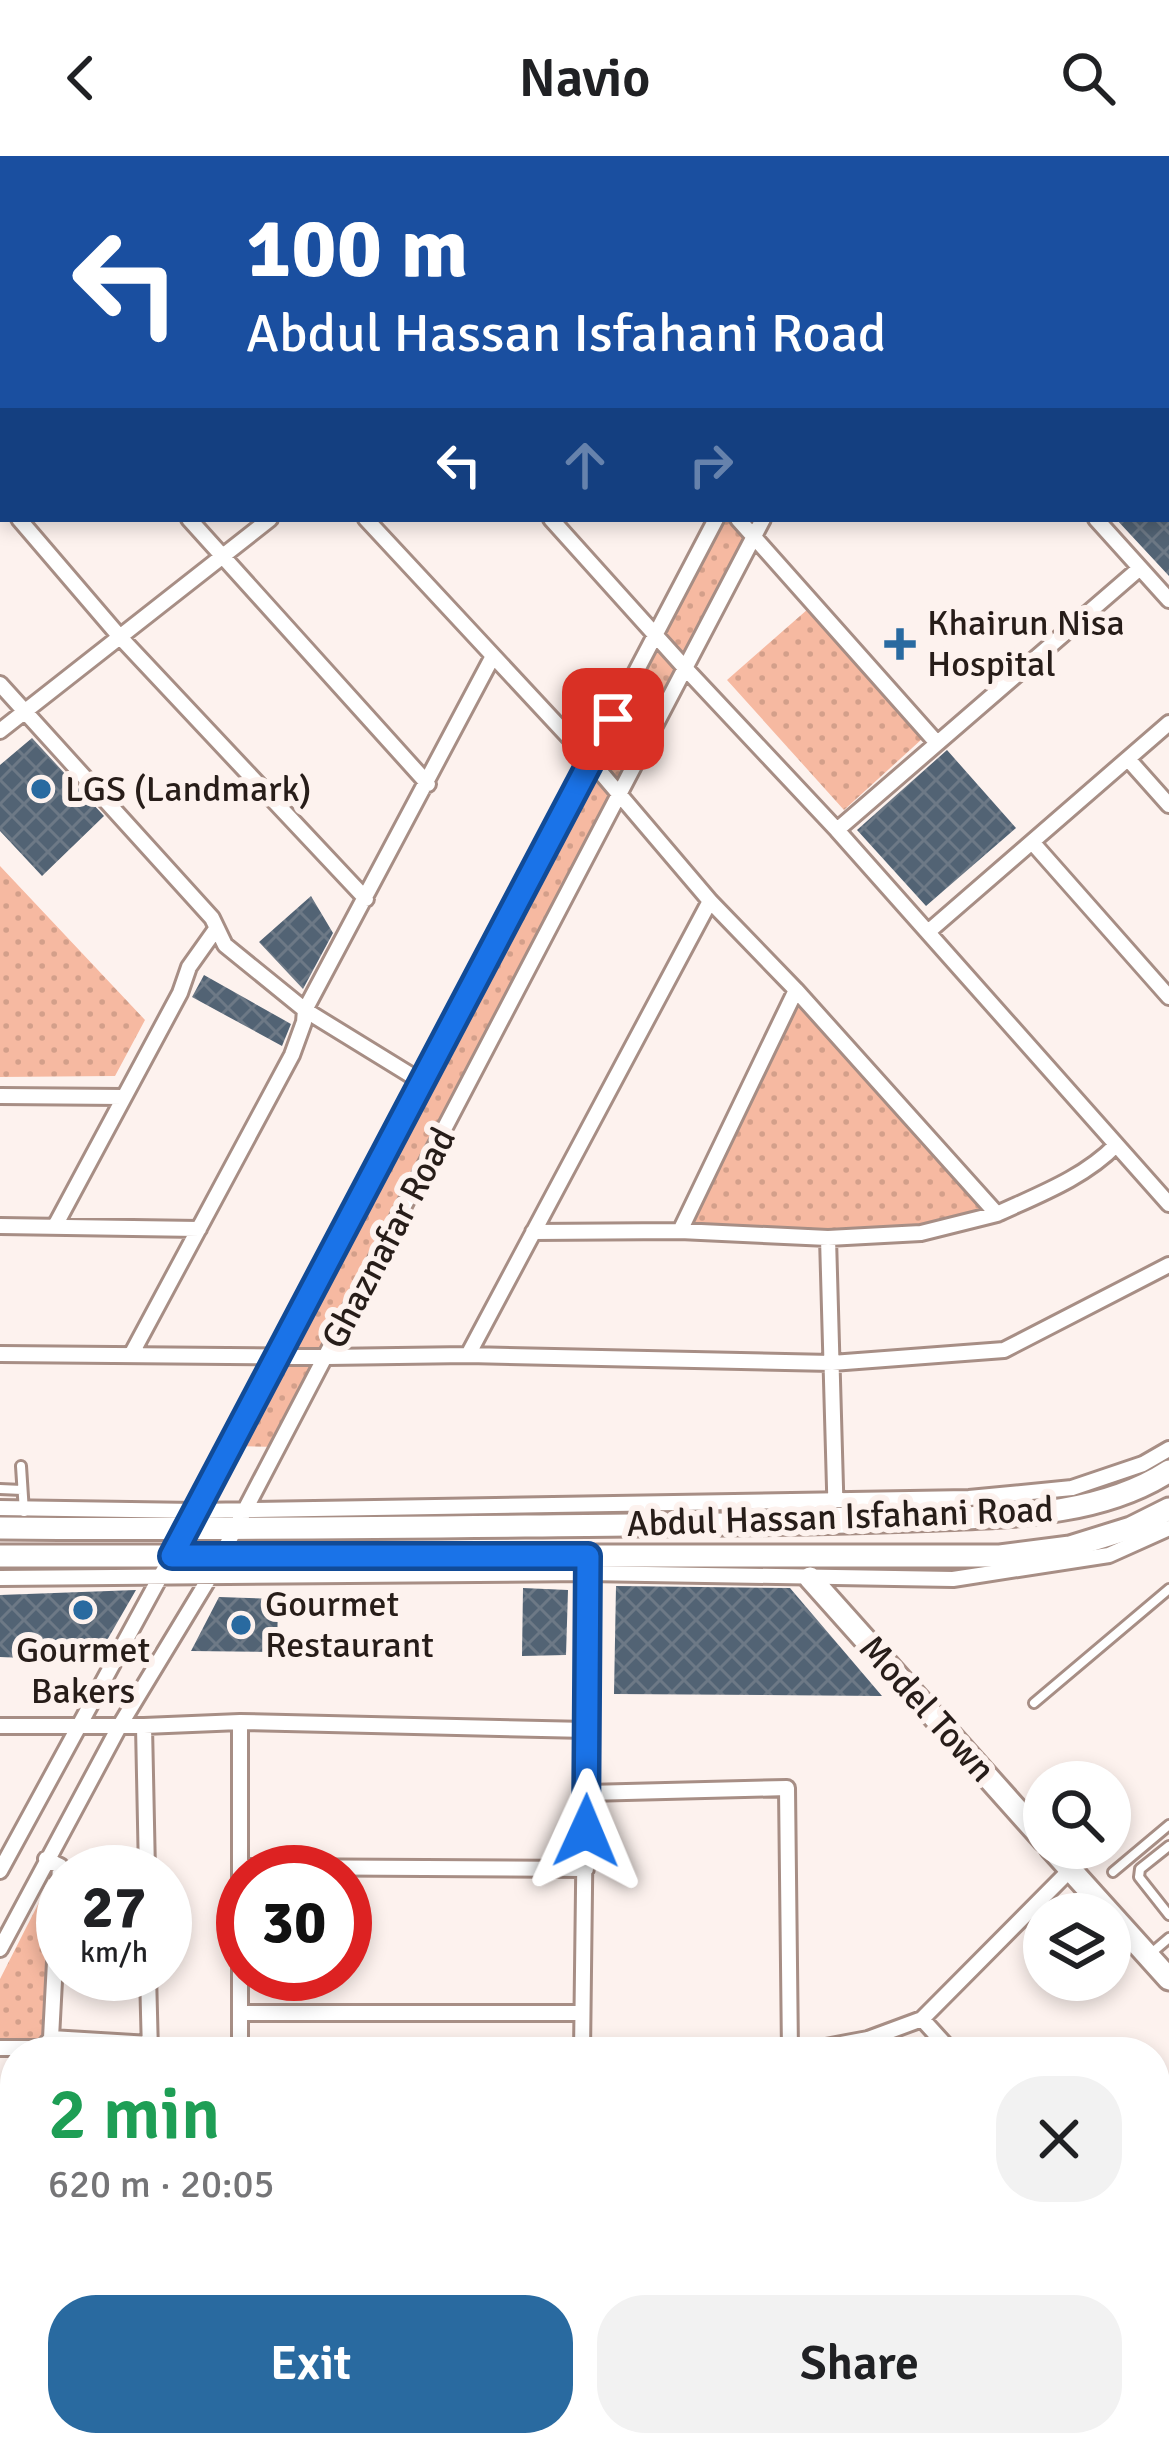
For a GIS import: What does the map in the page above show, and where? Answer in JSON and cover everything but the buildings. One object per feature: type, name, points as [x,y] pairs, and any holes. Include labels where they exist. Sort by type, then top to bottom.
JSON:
[{"type":"main road","name":"Abdul Hassan Isfahani Road","points":[[0,1528],[24,1519],[836,1512],[972,1517],[1077,1508],[1169,1472]]},
{"type":"main road","name":"Abdul Hassan Isfahani Road","points":[[0,1556],[172,1556],[216,1565],[1000,1556],[1070,1547],[1131,1528],[1169,1509]]},
{"type":"main road","name":"Model Town","points":[[810,1579],[1023,1817]]},
{"type":"main road","points":[[1070,1870],[1169,1979]]},
{"type":"street","points":[[23,522],[119,637],[366,899]]},
{"type":"street","points":[[192,522],[428,784]]},
{"type":"street","points":[[0,731],[266,522]]},
{"type":"street","points":[[369,522],[591,761],[710,901],[997,1214]]},
{"type":"street","points":[[554,522],[837,830],[1169,1204]]},
{"type":"street","name":"Ghaznafar Road","points":[[0,1871],[7,1844],[79,1727],[191,1521],[714,522]]},
{"type":"street","points":[[741,522],[937,743]]},
{"type":"street","name":"Ghaznafar Road","points":[[54,1845],[216,1565],[762,522]]},
{"type":"street","points":[[1099,522],[1169,600]]},
{"type":"street","points":[[837,830],[1140,568]]},
{"type":"street","points":[[131,1355],[292,1055],[304,1010],[494,656]]},
{"type":"street","points":[[0,684],[212,918],[225,945],[304,1010],[422,1082]]},
{"type":"street","points":[[928,932],[1169,723]]},
{"type":"street","points":[[1128,759],[1169,805]]},
{"type":"street","points":[[1032,842],[1169,997]]},
{"type":"street","points":[[468,1355],[710,901]]},
{"type":"street","points":[[55,1226],[189,968],[216,929]]},
{"type":"street","points":[[680,1231],[796,990]]},
{"type":"street","points":[[0,1096],[123,1097]]},
{"type":"street","points":[[533,1232],[680,1231],[828,1238],[921,1233],[997,1214],[1062,1184],[1116,1145]]},
{"type":"street","points":[[0,1226],[199,1228]]},
{"type":"street","points":[[828,1238],[836,1512],[1072,1488],[1143,1464],[1169,1449]]},
{"type":"street","points":[[0,1354],[468,1355],[832,1363],[1004,1350],[1169,1265]]},
{"type":"street","points":[[0,1508],[24,1519]]},
{"type":"street","points":[[582,2037],[588,1564],[810,1579],[953,1579],[1109,1555],[1169,1528]]},
{"type":"street","points":[[0,1578],[161,1577],[216,1565]]},
{"type":"street","points":[[0,1726],[240,1722],[587,1730]]},
{"type":"street","points":[[240,1722],[242,1845]]},
{"type":"street","points":[[144,1726],[146,1845]]},
{"type":"street","points":[[587,1793],[787,1788],[790,2037]]},
{"type":"street","points":[[372,1868],[586,1869]]},
{"type":"street","points":[[873,2037],[922,2019],[1070,1870]]},
{"type":"street","name":"Ghaznafar Road","points":[[0,1949],[36,1879]]},
{"type":"street","points":[[52,2037],[54,2001]]},
{"type":"street","points":[[149,2001],[150,2037]]},
{"type":"street","points":[[240,2037],[241,2001]]},
{"type":"street","points":[[241,2012],[581,2013]]},
{"type":"street","points":[[922,2019],[938,2037]]},
{"type":"lane","points":[[21,1466],[24,1519]]},
{"type":"lane","points":[[0,1490],[22,1490]]},
{"type":"lane","points":[[1034,1703],[1169,1588]]},
{"type":"lane","points":[[1113,1872],[1169,1825]]},
{"type":"lane","points":[[1168,1913],[1139,1877],[1140,1869],[1169,1846]]},
{"type":"lane","points":[[1148,1956],[1169,1938]]},
{"type":"shaded area","points":[[716,522],[757,522],[279,1447],[231,1446]]},
{"type":"shaded area","points":[[808,609],[922,739],[844,810],[727,680]]},
{"type":"shaded area","points":[[0,866],[145,1020],[115,1076],[0,1077]]},
{"type":"shaded area","points":[[796,990],[997,1214],[921,1233],[680,1231]]},
{"type":"shaded area","points":[[36,1908],[36,2001],[46,2001],[43,2037],[0,2037],[0,1979]]},
{"type":"place","name":"Khairun Nisa Hospital","points":[[900,644]]},
{"type":"place","name":"LGS (Landmark)","points":[[41,789]]},
{"type":"place","name":"Gourmet Bakers","points":[[83,1610]]},
{"type":"place","name":"Gourmet Restaurant","points":[[241,1625]]},
{"type":"route","points":[[586,1831],[588,1556],[172,1556],[613,719]]}]
